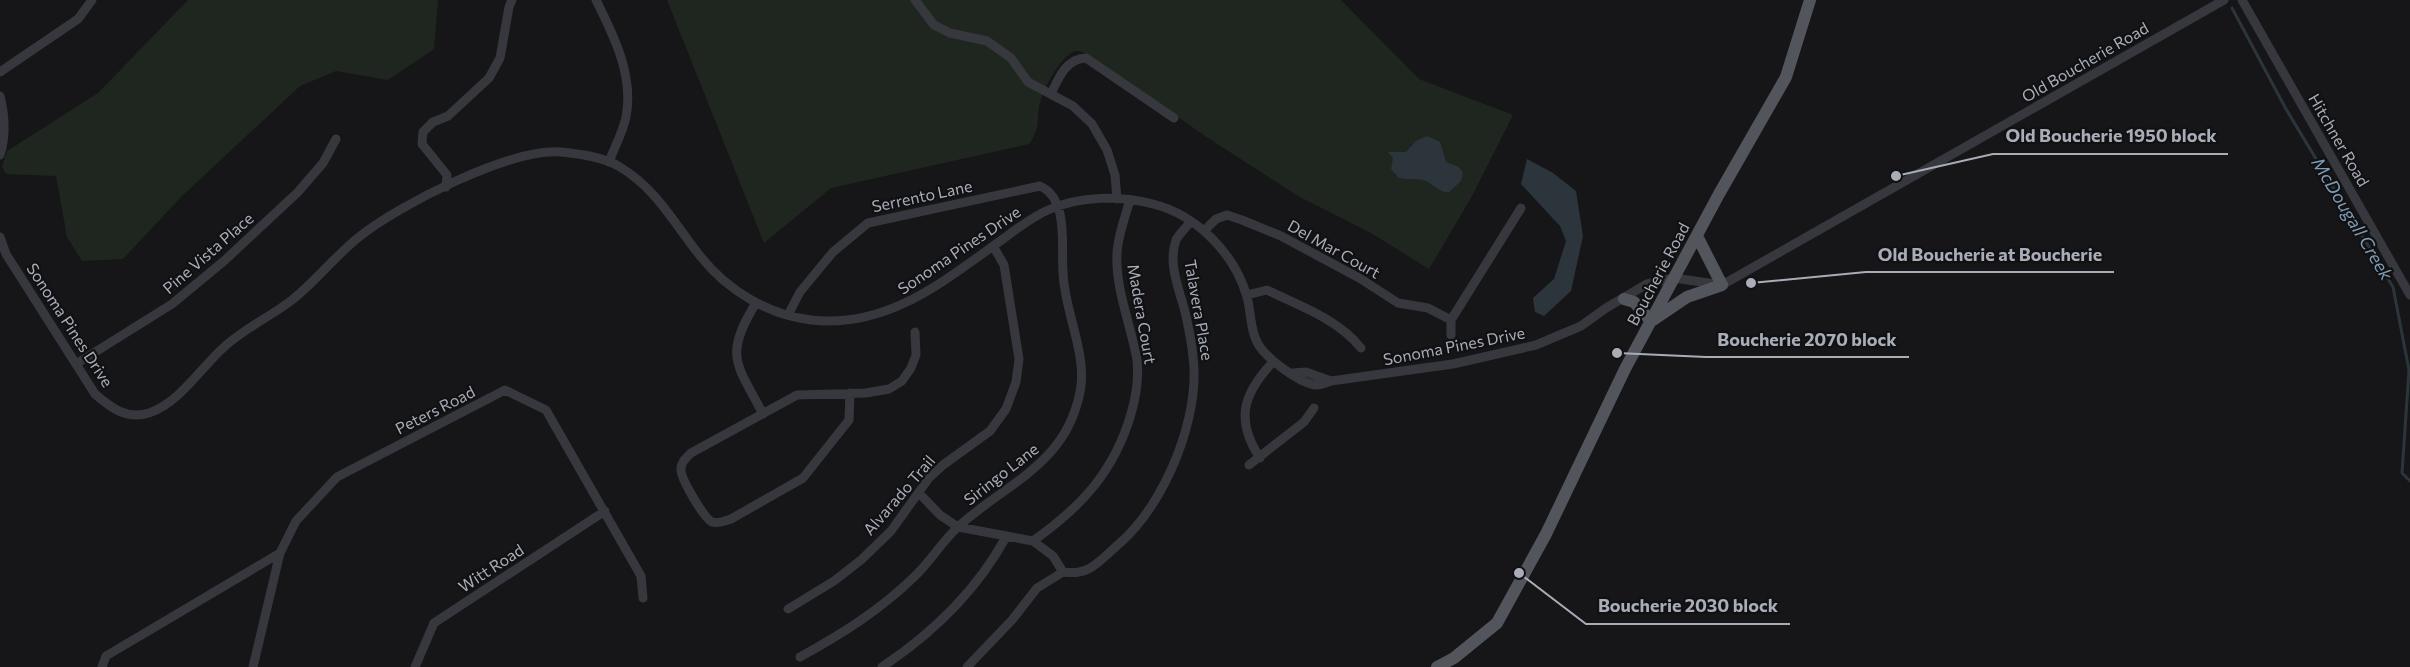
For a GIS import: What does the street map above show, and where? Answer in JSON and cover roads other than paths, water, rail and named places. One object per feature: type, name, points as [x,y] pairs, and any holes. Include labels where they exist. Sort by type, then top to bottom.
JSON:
[{"type":"main road","name":"Boucherie Road","points":[[1437,667],[1454,658],[1497,623],[1546,534],[1625,369],[1786,77],[1810,0]]},
{"type":"main road","points":[[1624,298],[1634,302],[1651,321],[1687,297],[1722,285],[1697,236]]},
{"type":"street","points":[[0,72],[78,19],[92,0]]},
{"type":"street","points":[[446,187],[447,175],[422,144],[423,132],[433,122],[447,116],[489,78],[500,58],[512,0]]},
{"type":"street","points":[[597,0],[623,65],[628,90],[626,119],[609,162]]},
{"type":"street","points":[[915,0],[934,25],[950,33],[987,41],[1011,58],[1028,82],[1073,106],[1092,124],[1107,150],[1115,175],[1117,200]]},
{"type":"street","name":"Old Boucherie Road","points":[[1722,285],[2224,0]]},
{"type":"street","name":"Hitchner Road","points":[[2242,0],[2410,295]]},
{"type":"street","points":[[1051,94],[1059,75],[1068,65],[1078,58],[1086,58],[1174,118]]},
{"type":"street","points":[[0,96],[4,119],[3,145],[0,155]]},
{"type":"street","name":"Pine Vista Place","points":[[76,364],[172,304],[224,261],[298,192],[323,163],[336,139]]},
{"type":"street","name":"Sonoma Pines Drive","points":[[0,237],[6,254],[95,394],[110,408],[128,416],[148,414],[169,403],[226,345],[292,301],[360,236],[390,215],[446,187],[503,163],[538,153],[578,154],[620,166],[662,202],[703,260],[721,279],[756,303],[773,311],[812,320],[865,318],[904,305],[939,284],[1031,219],[1059,206],[1086,199],[1153,203],[1170,210],[1204,231],[1221,249],[1235,268],[1247,295],[1256,342],[1272,363],[1293,373],[1300,381],[1319,386],[1331,381],[1453,364],[1536,345],[1581,326],[1647,284],[1674,279]]},
{"type":"street","name":"Serrento Lane","points":[[788,315],[800,292],[833,252],[868,223],[1040,186],[1050,190],[1059,206]]},
{"type":"street","name":"Madera Court","points":[[1033,541],[1057,524],[1090,493],[1110,465],[1126,431],[1134,403],[1137,362],[1120,292],[1117,253],[1130,200]]},
{"type":"street","name":"Siringo Lane","points":[[800,657],[849,630],[882,607],[917,575],[957,527],[987,502],[1029,475],[1053,451],[1067,429],[1080,395],[1083,376],[1063,280],[1059,206]]},
{"type":"street","points":[[1450,335],[1451,320],[1521,208]]},
{"type":"street","name":"Del Mar Court","points":[[1204,231],[1216,219],[1227,215],[1242,220],[1281,236],[1361,279],[1398,303],[1428,308],[1451,320]]},
{"type":"street","name":"Talavera Place","points":[[967,667],[1012,620],[1037,588],[1063,572],[1079,574],[1092,568],[1124,540],[1151,507],[1167,478],[1187,429],[1193,392],[1194,360],[1186,315],[1177,286],[1174,258],[1177,240],[1190,222]]},
{"type":"street","name":"Alvarado Trail","points":[[788,609],[834,581],[861,560],[891,531],[929,478],[990,430],[1006,409],[1016,382],[1019,359],[1004,265],[993,246]]},
{"type":"street","points":[[1674,279],[1722,285]]},
{"type":"street","points":[[1247,295],[1267,290],[1335,323],[1361,348]]},
{"type":"street","points":[[756,303],[740,329],[735,350],[738,365],[763,414]]},
{"type":"street","points":[[850,393],[849,420],[803,478],[731,519],[720,523],[713,522],[706,517],[681,475],[683,462],[691,453],[797,395],[889,389],[902,381],[916,355],[915,332]]},
{"type":"street","points":[[1260,458],[1250,444],[1245,429],[1247,397],[1256,379],[1272,363]]},
{"type":"street","name":"Peters Road","points":[[253,667],[280,553],[296,521],[337,477],[505,390],[546,410],[641,576],[642,598]]},
{"type":"street","points":[[1249,465],[1304,423],[1314,408]]},
{"type":"street","points":[[919,493],[940,515],[957,527],[1033,541],[1053,556],[1063,572]]},
{"type":"street","name":"Witt Road","points":[[415,667],[434,623],[605,511]]},
{"type":"street","points":[[882,667],[938,625],[972,588],[1006,537]]},
{"type":"street","points":[[102,667],[106,656],[280,553]]},
{"type":"waterway","name":"McDougall Creek","points":[[2232,8],[2286,109],[2393,287],[2409,370],[2402,473],[2410,481]]},
{"type":"place","name":"Old Boucherie 1950 block","points":[[1896,176]]},
{"type":"place","name":"Old Boucherie at Boucherie","points":[[1751,283]]},
{"type":"place","name":"Boucherie 2070 block","points":[[1617,353]]},
{"type":"place","name":"Boucherie 2030 block","points":[[1519,573]]}]
